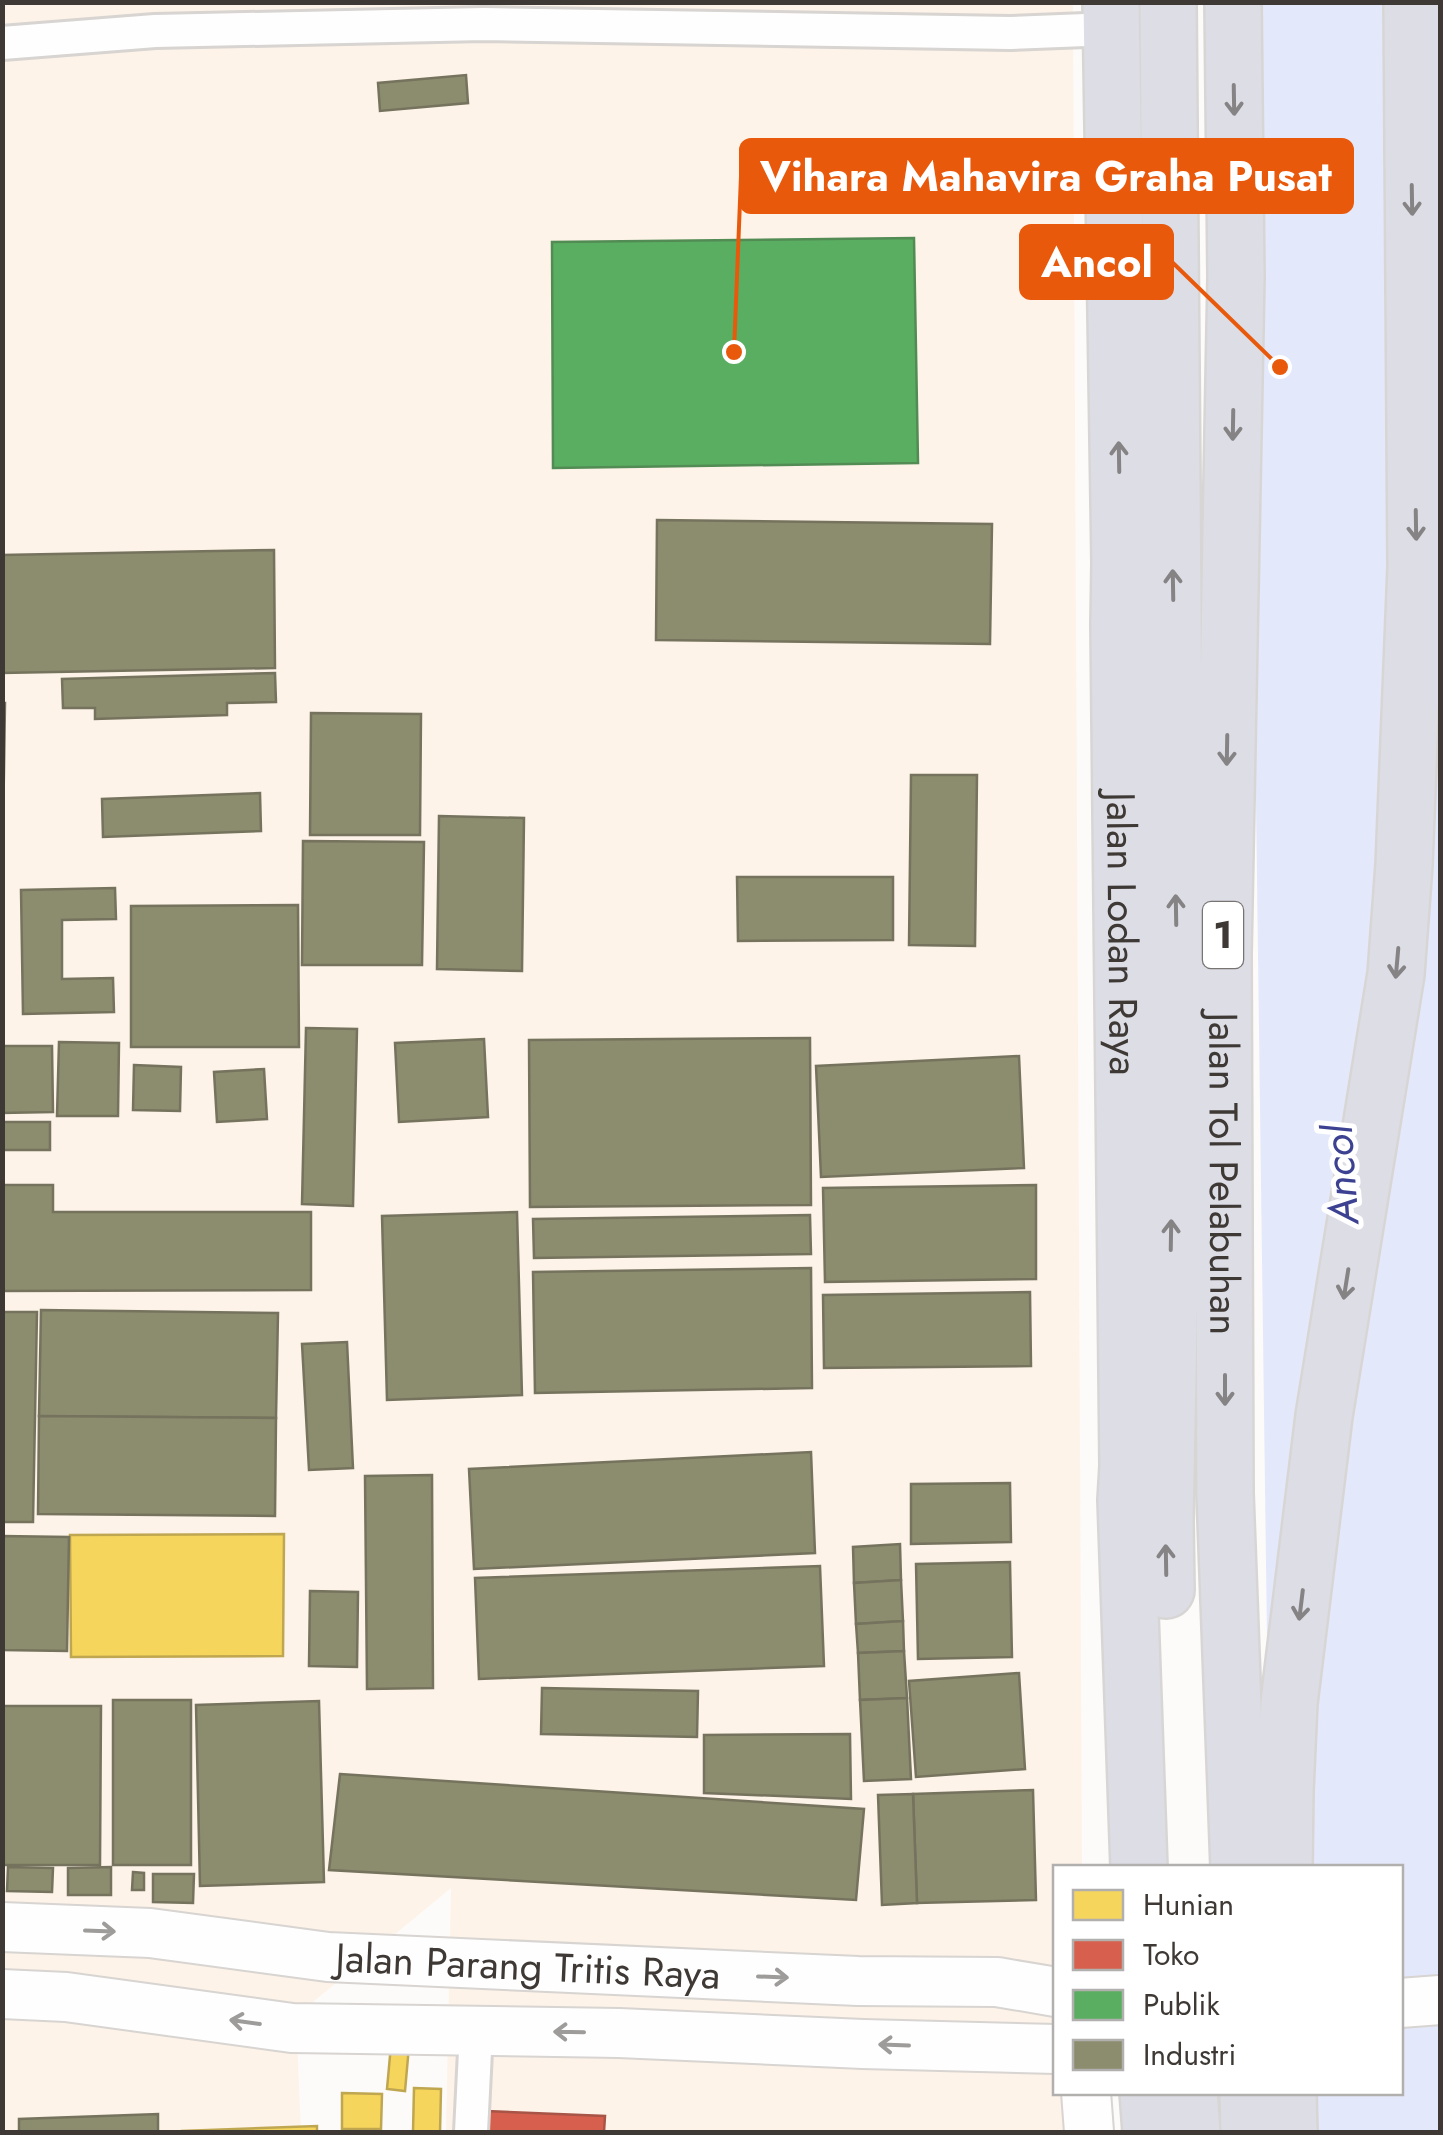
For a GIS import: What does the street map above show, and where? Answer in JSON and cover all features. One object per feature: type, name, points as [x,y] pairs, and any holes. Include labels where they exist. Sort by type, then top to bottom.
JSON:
[{"type":"highway","name":"Jalan Tol Pelabuhan","points":[[1168,2],[1176,979],[1165,1522],[1174,1865]]},
{"type":"highway","name":"Jalan Tol Pelabuhan","points":[[1233,2],[1236,277],[1223,994],[1225,1493],[1238,1865]]},
{"type":"highway","points":[[1284,1865],[1289,1703],[1324,1416],[1399,938],[1416,568],[1412,2]]},
{"type":"highway","name":"Jalan Lodan Raya","points":[[1111,16],[1120,512],[1126,1500],[1138,1865]]},
{"type":"highway","points":[[1107,1865],[1096,1454],[1110,742],[1118,624]]},
{"type":"highway","points":[[1121,2095],[1124,2132]]},
{"type":"highway","points":[[1148,2095],[1151,2132]]},
{"type":"highway","points":[[1189,2095],[1192,2132]]},
{"type":"highway","points":[[1248,2095],[1249,2132]]},
{"type":"highway","points":[[1288,2095],[1288,2132]]},
{"type":"street","points":[[2,43],[155,31],[523,23],[1010,33],[1111,16]]},
{"type":"street","name":"Jalan Parang Tritis Raya","points":[[2,1927],[150,1933],[328,1957],[858,1981],[997,1982],[1053,1991]]},
{"type":"street","name":"Jalan Parang Tritis Raya","points":[[2,1994],[66,1997],[292,2028],[619,2033],[1053,2049]]},
{"type":"street","points":[[1403,2003],[1440,2000]]},
{"type":"street","points":[[472,2132],[476,2031]]},
{"type":"street","points":[[1086,2095],[1089,2132]]},
{"type":"shaded area","points":[[3,3],[1073,3],[1082,1865],[1053,1865],[1053,2095],[1098,2095],[1101,2132],[446,2132],[451,1888],[296,2016],[301,2132],[3,2132]]},
{"type":"water","points":[[1248,3],[1440,3],[1440,2132],[1278,2132],[1276,2095],[1403,2095],[1403,1865],[1270,1865]]},
{"type":"building: Hunian","points":[[284,1534],[283,1656],[71,1657],[70,1535]]},
{"type":"building: Hunian","points":[[391,2045],[409,2046],[405,2091],[387,2089]]},
{"type":"building: Hunian","points":[[414,2088],[441,2089],[440,2132],[413,2132]]},
{"type":"building: Hunian","points":[[342,2093],[382,2094],[381,2129],[342,2129]]},
{"type":"building: Hunian","points":[[317,2126],[317,2132],[182,2132],[182,2131]]},
{"type":"building: Toko","points":[[486,2111],[605,2116],[604,2132],[485,2132]]},
{"type":"building: Publik","points":[[914,238],[918,463],[553,468],[552,242]]},
{"type":"building: Industri","points":[[466,75],[468,103],[380,111],[378,83]]},
{"type":"building: Industri","points":[[657,520],[992,524],[990,644],[656,640]]},
{"type":"building: Industri","points":[[274,550],[275,668],[2,673],[2,555]]},
{"type":"building: Industri","points":[[275,673],[276,702],[227,703],[227,715],[95,719],[95,708],[63,708],[62,679]]},
{"type":"building: Industri","points":[[5,703],[3,834],[2,834]]},
{"type":"building: Industri","points":[[311,713],[421,714],[420,835],[310,835]]},
{"type":"building: Industri","points":[[911,775],[977,775],[975,946],[909,945]]},
{"type":"building: Industri","points":[[260,793],[261,831],[103,837],[102,799]]},
{"type":"building: Industri","points":[[439,816],[524,818],[522,971],[437,969]]},
{"type":"building: Industri","points":[[303,841],[424,842],[422,965],[302,965]]},
{"type":"building: Industri","points":[[737,877],[893,877],[893,940],[738,941]]},
{"type":"building: Industri","points":[[115,888],[116,919],[62,920],[62,979],[113,978],[114,1012],[23,1014],[21,890]]},
{"type":"building: Industri","points":[[298,905],[299,1047],[131,1047],[131,906]]},
{"type":"building: Industri","points":[[306,1028],[357,1029],[353,1206],[302,1204]]},
{"type":"building: Industri","points":[[810,1038],[811,1205],[530,1207],[529,1040]]},
{"type":"building: Industri","points":[[484,1039],[488,1117],[399,1122],[395,1043]]},
{"type":"building: Industri","points":[[59,1042],[119,1043],[118,1116],[57,1116]]},
{"type":"building: Industri","points":[[2,1046],[52,1046],[53,1112],[2,1113]]},
{"type":"building: Industri","points":[[1019,1056],[1024,1168],[821,1177],[816,1066]]},
{"type":"building: Industri","points":[[134,1065],[181,1067],[180,1111],[133,1110]]},
{"type":"building: Industri","points":[[264,1069],[267,1119],[217,1122],[214,1072]]},
{"type":"building: Industri","points":[[2,1122],[50,1122],[50,1150],[2,1150]]},
{"type":"building: Industri","points":[[2,1185],[53,1185],[53,1212],[311,1212],[311,1290],[2,1291]]},
{"type":"building: Industri","points":[[1036,1185],[1036,1279],[825,1282],[823,1188]]},
{"type":"building: Industri","points":[[517,1212],[522,1395],[387,1400],[382,1216]]},
{"type":"building: Industri","points":[[810,1215],[811,1254],[534,1258],[533,1219]]},
{"type":"building: Industri","points":[[811,1268],[812,1388],[535,1393],[533,1272]]},
{"type":"building: Industri","points":[[1030,1292],[1031,1366],[824,1368],[823,1295]]},
{"type":"building: Industri","points":[[41,1310],[278,1313],[276,1418],[39,1416]]},
{"type":"building: Industri","points":[[2,1312],[37,1312],[33,1522],[2,1522]]},
{"type":"building: Industri","points":[[347,1342],[353,1468],[309,1470],[302,1344]]},
{"type":"building: Industri","points":[[39,1416],[276,1418],[275,1516],[38,1514]]},
{"type":"building: Industri","points":[[811,1452],[815,1553],[474,1569],[469,1469]]},
{"type":"building: Industri","points":[[432,1475],[433,1688],[367,1689],[365,1476]]},
{"type":"building: Industri","points":[[1010,1483],[1011,1542],[911,1544],[911,1484]]},
{"type":"building: Industri","points":[[2,1536],[69,1537],[67,1651],[2,1650]]},
{"type":"building: Industri","points":[[900,1544],[901,1580],[854,1583],[853,1547]]},
{"type":"building: Industri","points":[[1010,1562],[1012,1657],[918,1659],[916,1564]]},
{"type":"building: Industri","points":[[820,1566],[824,1666],[479,1679],[475,1578]]},
{"type":"building: Industri","points":[[901,1580],[903,1621],[856,1624],[854,1583]]},
{"type":"building: Industri","points":[[310,1591],[358,1592],[357,1667],[309,1666]]},
{"type":"building: Industri","points":[[903,1621],[904,1651],[858,1653],[856,1624]]},
{"type":"building: Industri","points":[[904,1651],[907,1698],[860,1700],[858,1653]]},
{"type":"building: Industri","points":[[1019,1673],[1025,1769],[916,1777],[909,1681]]},
{"type":"building: Industri","points":[[542,1688],[698,1691],[697,1737],[541,1734]]},
{"type":"building: Industri","points":[[907,1698],[911,1779],[864,1781],[860,1700]]},
{"type":"building: Industri","points":[[113,1700],[191,1700],[191,1865],[113,1865]]},
{"type":"building: Industri","points":[[319,1701],[324,1882],[200,1886],[196,1705]]},
{"type":"building: Industri","points":[[2,1706],[101,1706],[100,1865],[2,1865]]},
{"type":"building: Industri","points":[[850,1734],[851,1799],[704,1793],[704,1735]]},
{"type":"building: Industri","points":[[340,1774],[864,1809],[856,1900],[329,1870]]},
{"type":"building: Industri","points":[[1033,1790],[1036,1900],[917,1903],[913,1794]]},
{"type":"building: Industri","points":[[913,1794],[917,1903],[882,1905],[878,1795]]},
{"type":"building: Industri","points":[[8,1867],[53,1868],[52,1892],[7,1891]]},
{"type":"building: Industri","points":[[111,1867],[111,1895],[68,1895],[68,1868]]},
{"type":"building: Industri","points":[[133,1872],[144,1873],[144,1890],[132,1890]]},
{"type":"building: Industri","points":[[153,1874],[194,1874],[193,1903],[153,1902]]},
{"type":"building: Industri","points":[[158,2114],[158,2132],[19,2132],[19,2119]]},
{"type":"place","name":"Vihara Mahavira Graha Pusat","points":[[734,352]]},
{"type":"place","name":"Ancol","points":[[1280,367]]}]
